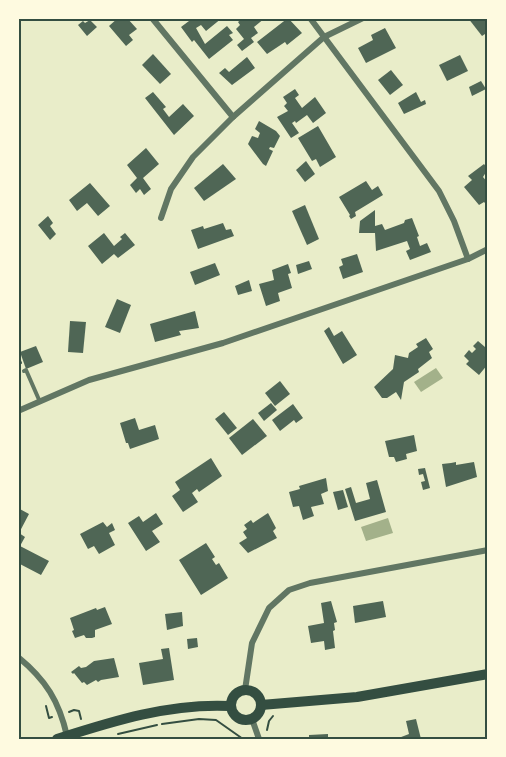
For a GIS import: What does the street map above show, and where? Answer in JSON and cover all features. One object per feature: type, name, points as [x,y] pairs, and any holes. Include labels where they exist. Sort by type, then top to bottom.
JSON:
[{"type":"main road","points":[[261,705],[357,697],[488,674]]},
{"type":"main road","points":[[245,690],[256,694],[261,705],[260,711],[252,719],[246,721],[235,716],[230,706],[234,695],[245,690]]},
{"type":"main road","points":[[62,737],[153,712],[207,705],[230,706]]},
{"type":"street","points":[[152,18],[233,117]]},
{"type":"street","points":[[310,18],[439,191],[454,221],[468,259]]},
{"type":"street","points":[[161,218],[171,189],[193,157],[233,117],[324,37],[363,18]]},
{"type":"street","points":[[18,411],[90,380],[223,344],[468,259],[488,249]]},
{"type":"street","points":[[245,690],[252,643],[259,625],[269,608],[289,590],[310,583],[488,550]]},
{"type":"street","points":[[18,657],[32,668],[49,688],[62,714],[62,737]]},
{"type":"street","points":[[252,719],[259,739]]},
{"type":"lane","points":[[24,371],[26,370],[40,402]]},
{"type":"path","points":[[114,735],[160,724],[199,719],[216,720],[243,739]]},
{"type":"shaded area","points":[[436,368],[443,378],[421,392],[414,382]]},
{"type":"shaded area","points":[[388,518],[393,533],[366,541],[361,527]]},
{"type":"building","points":[[118,18],[127,18],[137,29],[129,35],[133,40],[126,46],[109,26]]},
{"type":"building","points":[[193,18],[222,18],[206,31],[201,25],[196,28],[205,44],[227,26],[233,33],[229,35],[233,40],[209,59],[181,27]]},
{"type":"building","points":[[243,18],[265,18],[254,27],[258,33],[251,38],[254,42],[242,51],[237,45],[244,39],[236,29],[240,25],[238,22]]},
{"type":"building","points":[[288,18],[302,33],[287,45],[285,42],[267,54],[257,42]]},
{"type":"building","points":[[468,18],[488,18],[488,32],[482,36]]},
{"type":"building","points":[[90,20],[97,27],[87,36],[78,25]]},
{"type":"building","points":[[385,28],[396,48],[366,63],[358,48],[373,40],[371,35]]},
{"type":"building","points":[[153,54],[171,74],[160,84],[142,65]]},
{"type":"building","points":[[460,55],[468,71],[447,81],[439,65]]},
{"type":"building","points":[[247,57],[255,68],[232,85],[219,73],[225,68],[229,72]]},
{"type":"building","points":[[391,70],[403,85],[390,95],[378,80]]},
{"type":"building","points":[[481,81],[486,89],[472,96],[469,87]]},
{"type":"building","points":[[295,89],[299,95],[295,98],[302,108],[315,97],[326,113],[313,123],[307,115],[296,123],[295,121],[292,123],[299,133],[291,138],[277,117],[288,111],[284,106],[287,103],[283,97]]},
{"type":"building","points":[[153,92],[166,107],[163,109],[169,117],[183,104],[194,116],[174,135],[145,98]]},
{"type":"building","points":[[416,92],[421,102],[425,100],[426,104],[404,114],[398,103]]},
{"type":"building","points":[[259,121],[280,136],[274,148],[269,149],[273,151],[266,166],[248,144],[252,136],[258,138],[260,133],[255,129]]},
{"type":"building","points":[[318,126],[336,157],[320,167],[316,159],[312,161],[298,138]]},
{"type":"building","points":[[146,148],[159,164],[143,178],[151,189],[144,195],[140,189],[136,193],[130,185],[137,178],[127,165]]},
{"type":"building","points":[[306,161],[315,174],[305,182],[296,170]]},
{"type":"building","points":[[223,164],[236,179],[204,201],[194,188]]},
{"type":"building","points":[[484,164],[488,169],[483,177],[488,183],[488,206],[484,202],[479,205],[464,187],[472,180],[468,176]]},
{"type":"building","points":[[366,181],[372,190],[378,186],[383,195],[355,212],[356,216],[351,219],[339,197]]},
{"type":"building","points":[[90,183],[110,206],[98,216],[87,203],[77,211],[69,200]]},
{"type":"building","points":[[305,205],[319,239],[307,245],[292,211]]},
{"type":"building","points":[[375,210],[375,226],[382,224],[385,230],[412,218],[420,246],[427,243],[431,252],[410,260],[406,251],[410,249],[407,241],[376,251],[375,233],[359,233],[360,221]]},
{"type":"building","points":[[48,216],[53,223],[50,226],[56,234],[50,240],[38,225]]},
{"type":"building","points":[[223,223],[226,230],[231,229],[234,236],[198,249],[191,230],[203,226],[204,229]]},
{"type":"building","points":[[104,233],[114,246],[125,233],[135,245],[118,258],[114,254],[102,264],[88,246]]},
{"type":"building","points":[[357,254],[363,272],[343,279],[339,267],[343,265],[341,259]]},
{"type":"building","points":[[309,261],[312,269],[298,274],[296,265]]},
{"type":"building","points":[[215,263],[220,275],[195,285],[190,272]]},
{"type":"building","points":[[288,264],[292,288],[278,293],[280,301],[266,306],[259,284],[274,280],[272,270]]},
{"type":"building","points":[[249,280],[252,291],[238,295],[235,286]]},
{"type":"building","points":[[117,299],[131,305],[120,333],[105,327]]},
{"type":"building","points":[[195,311],[199,328],[179,331],[181,335],[155,342],[150,324]]},
{"type":"building","points":[[70,321],[86,322],[83,353],[68,352]]},
{"type":"building","points":[[329,327],[334,336],[342,331],[357,355],[343,364],[324,331]]},
{"type":"building","points":[[426,338],[433,349],[429,352],[432,358],[418,369],[419,372],[404,382],[401,400],[396,392],[387,398],[382,398],[374,387],[393,369],[395,355],[408,358],[409,353],[418,347],[416,344]]},
{"type":"building","points":[[478,341],[485,347],[488,344],[488,364],[479,375],[466,364],[469,361],[464,356],[469,350],[472,353],[476,349],[473,346]]},
{"type":"building","points":[[36,346],[43,362],[26,369],[20,352]]},
{"type":"building","points":[[280,381],[290,394],[275,406],[265,393]]},
{"type":"building","points":[[271,403],[277,410],[264,421],[258,413]]},
{"type":"building","points":[[293,404],[303,418],[296,423],[294,420],[280,431],[272,420]]},
{"type":"building","points":[[224,412],[237,428],[228,435],[215,419]]},
{"type":"building","points":[[135,418],[139,430],[155,425],[159,439],[130,449],[120,423]]},
{"type":"building","points":[[253,419],[267,436],[242,455],[229,438]]},
{"type":"building","points":[[414,435],[417,451],[406,454],[407,459],[396,462],[394,457],[389,457],[385,441]]},
{"type":"building","points":[[211,458],[222,476],[199,492],[197,489],[192,493],[198,502],[183,512],[172,496],[180,490],[175,482]]},
{"type":"building","points":[[456,462],[456,465],[474,462],[477,477],[446,487],[442,464]]},
{"type":"building","points":[[425,468],[430,488],[423,490],[421,482],[425,481],[423,474],[419,475],[418,469]]},
{"type":"building","points":[[326,478],[328,491],[321,494],[324,504],[311,507],[314,516],[303,520],[299,506],[293,507],[289,492],[300,489],[299,486]]},
{"type":"building","points":[[377,480],[386,512],[355,521],[345,489],[351,487],[356,503],[370,499],[366,483]]},
{"type":"building","points":[[343,490],[348,507],[338,510],[333,492]]},
{"type":"building","points":[[18,508],[29,514],[19,533],[25,537],[20,546],[49,561],[41,575],[18,563]]},
{"type":"building","points":[[156,513],[163,524],[152,531],[160,542],[146,551],[128,523],[139,516],[143,522]]},
{"type":"building","points":[[268,513],[276,528],[273,531],[277,538],[248,553],[239,543],[247,538],[243,532],[247,529],[244,525],[251,520],[253,523]]},
{"type":"building","points":[[103,522],[107,527],[112,523],[115,530],[109,533],[115,545],[99,554],[94,546],[88,549],[80,534]]},
{"type":"building","points":[[206,543],[215,557],[212,559],[216,565],[219,563],[228,578],[201,595],[179,560]]},
{"type":"building","points":[[331,601],[337,622],[334,623],[335,630],[333,631],[335,648],[325,650],[324,641],[311,643],[308,626],[324,623],[321,603]]},
{"type":"building","points":[[383,601],[386,617],[355,623],[353,606]]},
{"type":"building","points":[[105,607],[112,624],[95,630],[95,637],[86,638],[84,635],[75,638],[70,618]]},
{"type":"building","points":[[182,612],[183,626],[167,630],[165,614]]},
{"type":"building","points":[[197,638],[198,647],[188,649],[187,639]]},
{"type":"building","points":[[169,648],[174,680],[143,685],[139,663],[163,659],[161,649]]},
{"type":"building","points":[[114,658],[119,677],[98,682],[96,680],[87,685],[71,672],[79,666],[86,667],[94,661]]},
{"type":"building","points":[[416,719],[421,739],[396,739],[409,734],[406,721]]},
{"type":"building","points":[[328,734],[328,739],[309,739],[309,735]]}]
